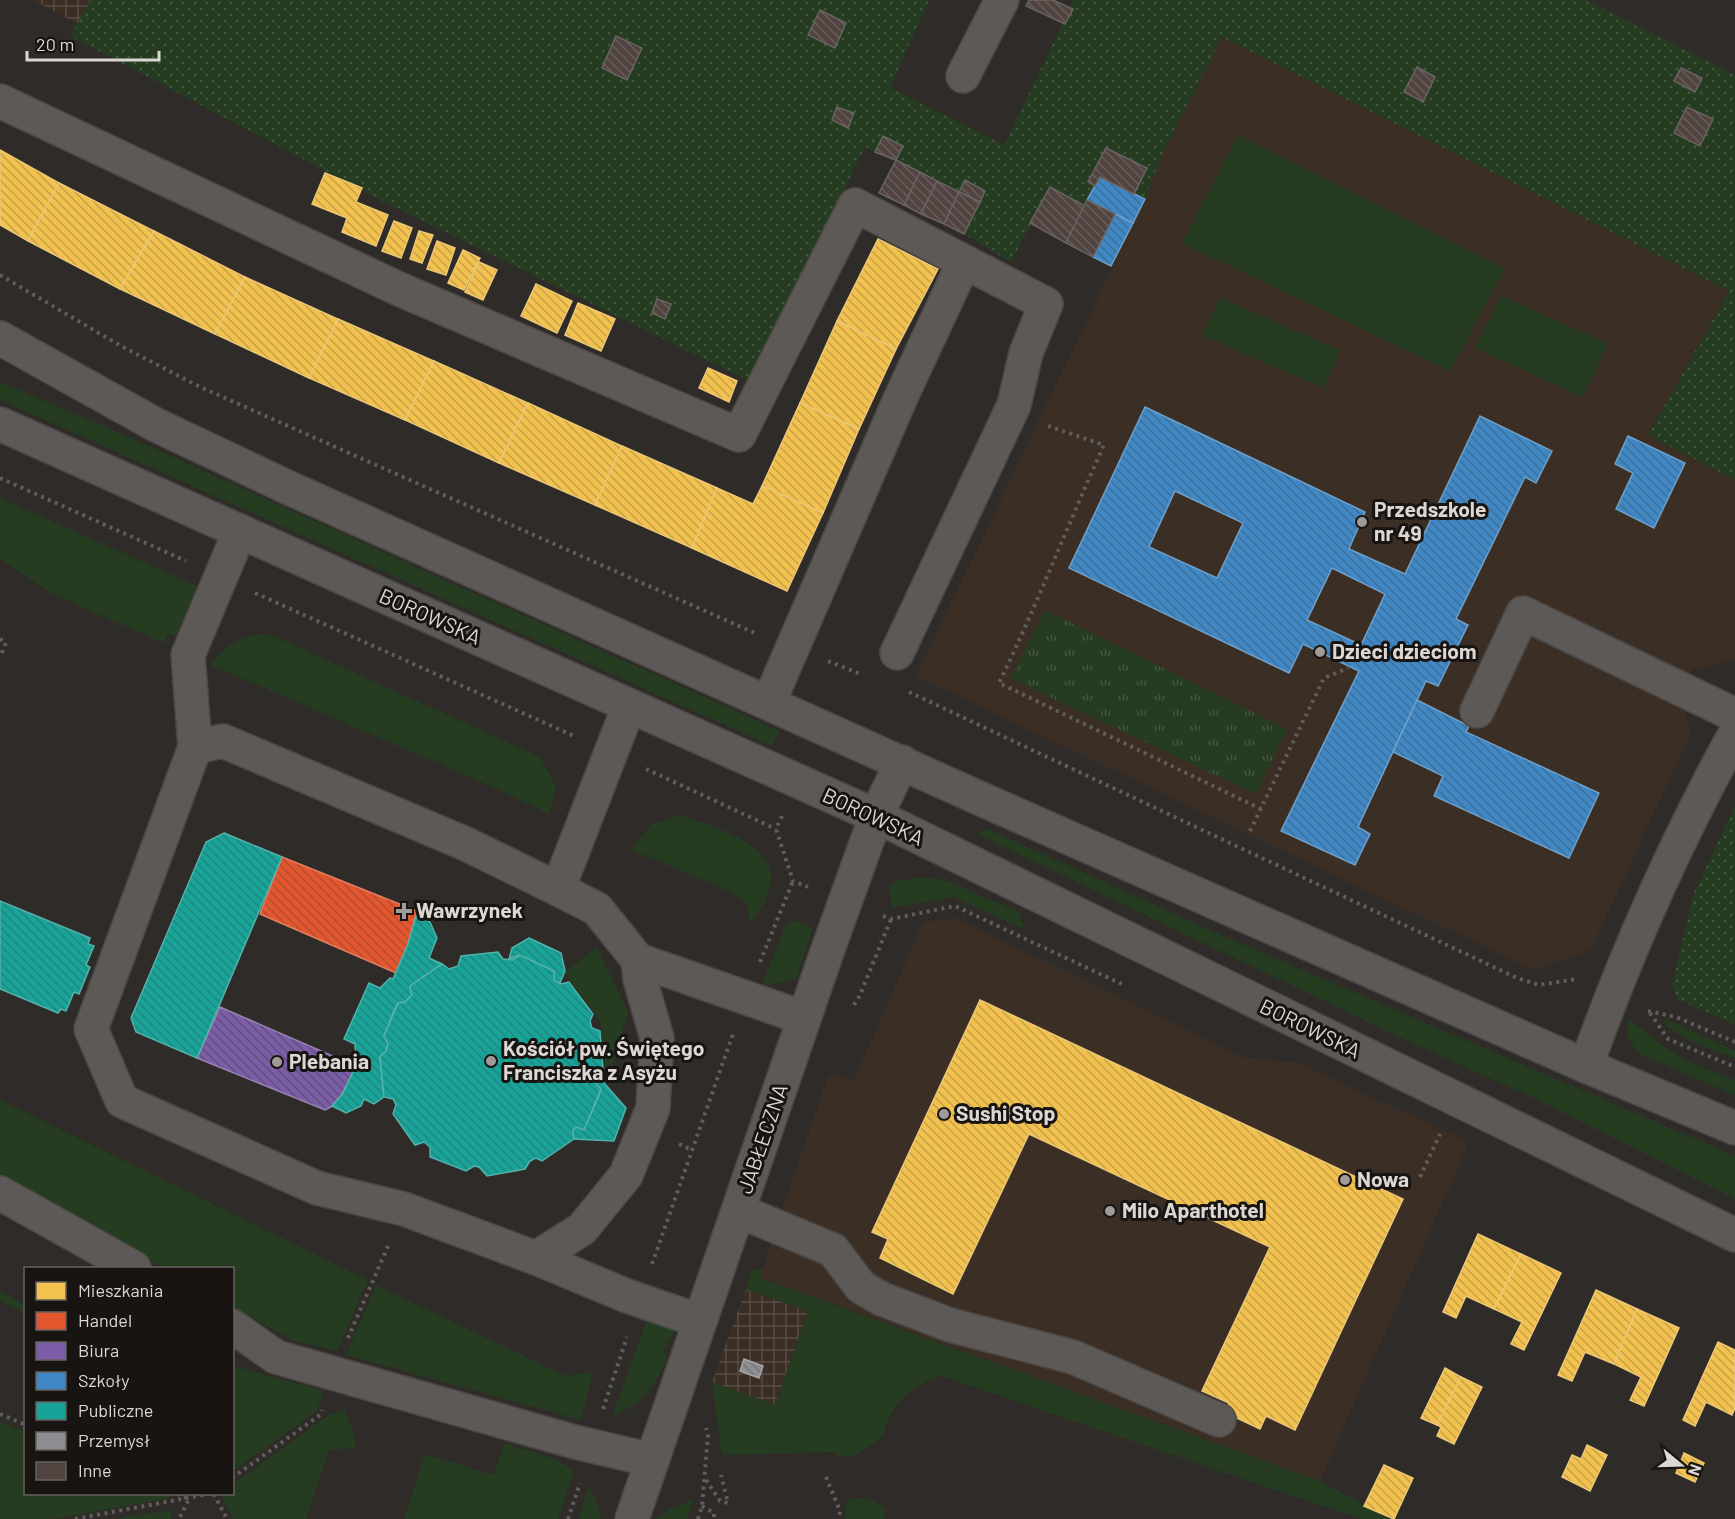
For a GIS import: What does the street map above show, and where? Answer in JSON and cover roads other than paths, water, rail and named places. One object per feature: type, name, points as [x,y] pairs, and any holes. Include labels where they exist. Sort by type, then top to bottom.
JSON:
[{"type":"street","points":[[963,76],[1002,0]]},
{"type":"street","points":[[0,101],[399,289],[739,435],[855,205],[1046,304],[1026,352],[1011,411],[897,653]]},
{"type":"street","points":[[769,702],[901,397],[964,262]]},
{"type":"street","points":[[0,338],[40,363],[156,425],[287,487],[1586,1066],[1735,1128]]},
{"type":"street","points":[[0,353],[40,363]]},
{"type":"street","name":"BOROWSKA","points":[[0,424],[876,816],[1735,1235]]},
{"type":"street","points":[[240,531],[188,655],[195,747],[91,1029],[122,1101],[317,1188],[405,1209],[536,1258],[627,1296],[700,1322]]},
{"type":"street","points":[[1477,711],[1523,612],[1735,715]]},
{"type":"street","points":[[558,889],[629,706]]},
{"type":"street","points":[[1586,1066],[1616,984],[1665,870],[1735,734]]},
{"type":"street","points":[[195,747],[223,741],[466,844],[597,909],[638,960],[804,1018]]},
{"type":"street","name":"JABŁECZNA","points":[[632,1519],[876,816],[902,762]]},
{"type":"street","points":[[536,1258],[582,1229],[626,1175],[653,1108],[657,1038],[640,979],[638,960]]},
{"type":"street","points":[[0,1193],[130,1267]]},
{"type":"street","points":[[738,1211],[833,1250],[861,1287],[882,1299],[950,1324],[1072,1357],[1220,1420]]},
{"type":"street","points":[[234,1327],[276,1357],[575,1442],[652,1460]]},
{"type":"place","name":"Przedszkole nr 49","points":[[1362,522]]},
{"type":"place","name":"Dzieci dzieciom","points":[[1320,652]]},
{"type":"place","name":"Wawrzynek","points":[[404,911]]},
{"type":"place","name":"Kościół pw. Świętego Franciszka z Asyżu","points":[[491,1061]]},
{"type":"place","name":"Plebania","points":[[277,1062]]},
{"type":"place","name":"Sushi Stop","points":[[944,1114]]},
{"type":"place","name":"Nowa","points":[[1345,1180]]},
{"type":"place","name":"Milo Aparthotel","points":[[1110,1211]]}]
